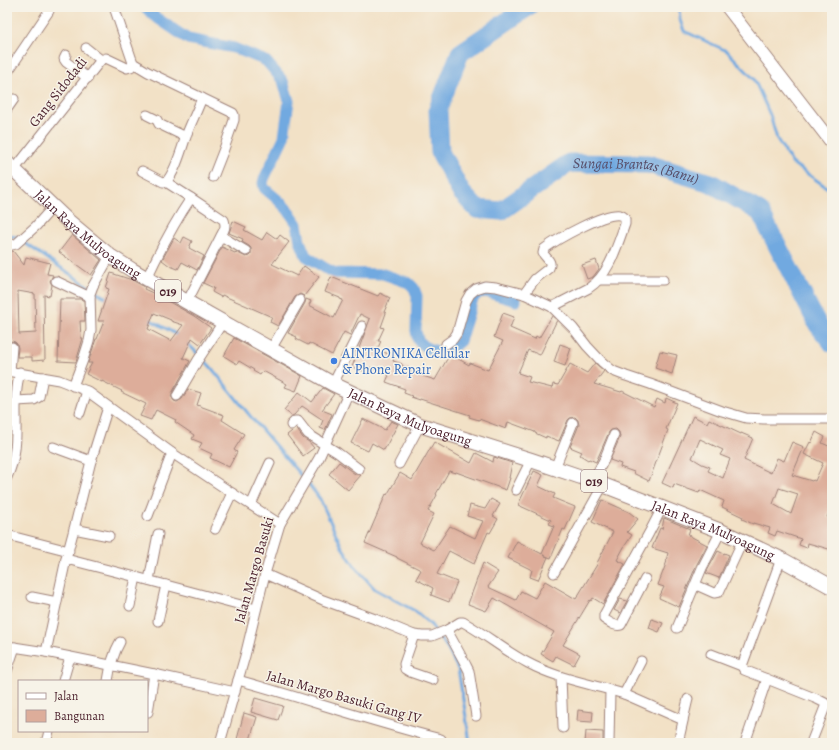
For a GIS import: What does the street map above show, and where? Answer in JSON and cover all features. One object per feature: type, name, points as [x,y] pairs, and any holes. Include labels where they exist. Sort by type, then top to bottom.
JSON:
[{"type":"main road","points":[[727,7],[832,143]]},
{"type":"main road","name":"Jalan Raya Mulyoagung","points":[[10,166],[68,221],[110,256],[187,302],[333,384],[420,425],[598,483],[721,531],[781,559],[832,587]]},
{"type":"street","points":[[114,7],[134,63],[148,72],[231,112],[234,115],[234,120],[213,177]]},
{"type":"street","points":[[7,73],[49,11]]},
{"type":"street","points":[[86,48],[101,60]]},
{"type":"street","points":[[66,55],[64,59],[66,62],[88,78]]},
{"type":"street","name":"Gang Sidodadi","points":[[10,166],[71,98],[101,60],[106,58],[127,68],[134,63]]},
{"type":"street","points":[[166,182],[184,145],[186,136],[202,98]]},
{"type":"street","points":[[7,108],[14,99]]},
{"type":"street","points":[[148,115],[157,120],[158,124],[186,136]]},
{"type":"street","points":[[142,171],[163,182],[166,182],[224,220],[226,227],[187,302]]},
{"type":"street","points":[[147,278],[174,225],[191,198]]},
{"type":"street","points":[[11,245],[28,233],[53,207]]},
{"type":"street","points":[[524,294],[535,279],[550,266],[550,262],[543,253],[544,249],[556,241],[599,220],[614,215],[623,216],[625,219],[625,224],[608,266],[599,280],[595,285],[552,307]]},
{"type":"street","points":[[221,236],[246,251]]},
{"type":"street","points":[[73,386],[90,336],[91,292],[110,256]]},
{"type":"street","points":[[599,280],[663,280]]},
{"type":"street","points":[[56,281],[91,292]]},
{"type":"street","points":[[446,344],[453,339],[457,333],[466,301],[470,294],[476,289],[486,286],[496,287],[524,294],[552,307],[573,328],[602,362],[613,371],[722,411],[746,418],[832,419]]},
{"type":"street","points":[[271,349],[300,300]]},
{"type":"street","points":[[177,396],[222,322]]},
{"type":"street","points":[[333,384],[362,326]]},
{"type":"street","points":[[12,347],[8,371],[59,380],[87,391],[172,452],[280,524]]},
{"type":"street","points":[[7,477],[14,456],[16,440],[16,401],[20,372]]},
{"type":"street","points":[[16,401],[37,399],[39,397],[43,377]]},
{"type":"street","points":[[80,413],[87,391]]},
{"type":"street","name":"Jalan Margo Basuki","points":[[220,743],[235,692],[264,574],[280,524],[300,491],[325,444],[349,392]]},
{"type":"street","points":[[46,652],[67,555],[91,461],[108,407]]},
{"type":"street","points":[[291,425],[295,421],[298,421],[308,434],[325,444],[359,469]]},
{"type":"street","points":[[555,468],[573,423]]},
{"type":"street","points":[[399,464],[420,425]]},
{"type":"street","points":[[554,573],[598,483],[604,460],[614,435]]},
{"type":"street","points":[[53,447],[91,461]]},
{"type":"street","points":[[148,516],[172,452]]},
{"type":"street","points":[[516,490],[531,460]]},
{"type":"street","points":[[251,505],[270,463]]},
{"type":"street","points":[[215,529],[232,493]]},
{"type":"street","points":[[645,578],[621,625],[616,626],[604,619],[604,615],[662,508]]},
{"type":"street","points":[[74,529],[109,536]]},
{"type":"street","points":[[676,628],[696,585],[702,568],[721,531]]},
{"type":"street","points":[[149,580],[158,534]]},
{"type":"street","points":[[7,535],[136,577],[256,609]]},
{"type":"street","points":[[696,585],[714,593],[719,592],[742,542]]},
{"type":"street","points":[[742,666],[781,559]]},
{"type":"street","points":[[264,574],[323,600],[414,635],[432,636],[446,631],[462,622],[518,658],[541,670],[624,694],[683,720]]},
{"type":"street","points":[[130,606],[136,577]]},
{"type":"street","points":[[158,621],[166,585]]},
{"type":"street","points":[[32,597],[57,602]]},
{"type":"street","points":[[446,631],[469,671],[476,716]]},
{"type":"street","points":[[414,635],[404,664],[405,668],[410,672],[433,680]]},
{"type":"street","points":[[108,680],[110,665],[120,642]]},
{"type":"street","points":[[7,671],[11,646],[154,674],[188,686],[235,692]]},
{"type":"street","points":[[711,654],[742,666],[744,670],[825,703],[825,707],[811,743]]},
{"type":"street","points":[[63,680],[70,657]]},
{"type":"street","points":[[624,694],[641,661]]},
{"type":"street","points":[[148,712],[154,674]]},
{"type":"street","points":[[562,677],[563,728]]},
{"type":"street","points":[[746,743],[767,679]]},
{"type":"street","name":"Jalan Margo Basuki Gang IV","points":[[238,680],[371,720],[442,739]]},
{"type":"street","points":[[609,743],[610,690]]},
{"type":"street","points":[[678,743],[688,699]]},
{"type":"street","points":[[46,743],[49,732]]},
{"type":"building","points":[[233,221],[246,227],[244,230],[262,240],[267,232],[277,239],[280,235],[289,242],[272,264],[297,276],[304,266],[319,277],[304,296],[300,294],[295,297],[278,326],[270,322],[272,317],[222,295],[221,297],[212,292],[214,288],[203,283],[222,247],[246,257],[251,254],[251,248],[242,242],[243,239],[229,233]]},
{"type":"building","points":[[72,235],[101,260],[91,275],[59,252]]},
{"type":"building","points":[[184,237],[192,241],[189,248],[204,256],[197,270],[182,262],[178,269],[170,266],[162,260],[174,238],[181,243]]},
{"type":"building","points":[[13,251],[24,265],[26,257],[50,263],[47,274],[53,275],[50,281],[52,285],[50,296],[44,295],[45,360],[32,361],[32,357],[17,357],[17,344],[12,341],[7,344],[7,252]],"holes":[[[18,291],[35,294],[36,333],[19,334]]]},
{"type":"building","points":[[596,260],[599,269],[593,277],[587,279],[582,265]]},
{"type":"building","points":[[111,273],[132,280],[145,287],[144,289],[166,299],[165,300],[194,316],[211,328],[200,344],[192,338],[183,358],[190,361],[171,396],[174,401],[177,402],[182,399],[188,389],[201,393],[197,405],[224,415],[222,420],[244,434],[234,450],[237,452],[229,467],[210,458],[212,454],[199,448],[202,443],[192,439],[194,435],[175,422],[176,420],[156,410],[151,420],[140,416],[146,404],[86,374],[92,363],[88,363],[104,321],[98,321],[109,289],[106,288]],"holes":[[[154,313],[183,325],[171,341],[148,329]]]},
{"type":"building","points":[[331,277],[378,296],[380,293],[390,298],[384,312],[386,313],[381,327],[384,328],[378,341],[381,341],[377,350],[395,356],[393,361],[409,368],[408,371],[435,380],[450,354],[469,365],[470,363],[488,370],[503,341],[494,337],[503,313],[514,317],[510,328],[535,339],[536,336],[539,338],[552,316],[557,320],[540,355],[528,350],[518,373],[530,377],[528,382],[552,388],[553,384],[558,385],[570,364],[587,373],[595,363],[604,371],[594,384],[621,392],[622,391],[654,407],[657,399],[665,403],[666,398],[677,403],[666,429],[668,430],[649,481],[633,473],[634,472],[620,467],[621,464],[610,460],[620,437],[619,432],[616,429],[609,432],[596,462],[589,459],[588,460],[580,455],[582,452],[570,447],[579,425],[578,420],[575,417],[568,420],[559,441],[546,436],[546,438],[535,432],[508,422],[506,429],[469,417],[470,415],[411,397],[412,396],[404,393],[405,389],[386,382],[389,375],[369,367],[367,372],[352,367],[370,319],[360,314],[350,335],[344,332],[332,355],[309,343],[308,345],[296,339],[297,337],[288,333],[306,299],[311,301],[309,305],[334,318],[343,300],[325,292]]},
{"type":"building","points":[[60,299],[81,299],[84,301],[85,321],[80,321],[81,338],[83,338],[76,362],[58,361]]},
{"type":"building","points":[[234,338],[302,376],[296,391],[285,387],[287,384],[263,371],[260,375],[239,361],[237,364],[224,356]]},
{"type":"building","points":[[560,344],[571,348],[565,366],[554,362]]},
{"type":"building","points":[[660,351],[677,355],[672,374],[655,368]]},
{"type":"building","points":[[323,388],[334,394],[322,410],[332,414],[325,430],[320,428],[323,420],[302,406],[292,416],[284,410],[299,392],[312,402]]},
{"type":"building","points":[[693,416],[707,423],[709,419],[753,438],[744,460],[771,473],[777,458],[784,461],[792,442],[804,447],[792,475],[812,481],[815,481],[823,463],[804,454],[816,432],[825,437],[822,443],[831,447],[832,445],[832,506],[827,517],[832,519],[832,550],[808,543],[807,548],[799,545],[801,539],[777,531],[775,536],[768,533],[770,528],[753,524],[742,519],[743,517],[722,507],[724,501],[700,490],[699,493],[674,484],[673,488],[662,483]],"holes":[[[700,439],[723,450],[720,455],[730,459],[723,478],[708,471],[710,467],[692,458]],[[779,488],[798,494],[791,514],[773,504]]]},
{"type":"building","points":[[363,419],[385,430],[391,421],[398,424],[384,450],[372,443],[368,451],[351,443]]},
{"type":"building","points":[[296,428],[303,438],[314,448],[303,456],[287,435]]},
{"type":"building","points":[[434,442],[471,463],[476,453],[493,462],[494,457],[512,463],[510,478],[506,490],[456,472],[449,471],[428,511],[434,514],[420,543],[434,550],[450,526],[475,538],[483,521],[467,516],[470,505],[485,509],[491,499],[500,504],[493,516],[498,519],[490,533],[488,532],[474,564],[449,551],[437,574],[457,582],[449,602],[431,595],[433,588],[416,579],[421,570],[397,557],[365,543],[386,494],[387,495],[400,473],[412,480]]},
{"type":"building","points":[[339,462],[355,474],[361,475],[348,490],[329,474]]},
{"type":"building","points":[[534,471],[543,475],[538,486],[555,494],[553,498],[575,507],[565,530],[563,529],[551,558],[543,555],[548,557],[538,580],[530,577],[532,570],[508,558],[517,541],[542,554],[554,526],[549,524],[551,520],[518,505]]},
{"type":"building","points":[[602,500],[629,512],[638,519],[627,532],[632,535],[617,560],[625,564],[603,604],[593,598],[591,601],[590,600],[563,645],[580,654],[574,665],[556,656],[553,661],[541,654],[554,632],[494,598],[486,611],[468,604],[483,563],[498,572],[488,587],[516,600],[521,591],[535,598],[545,581],[576,599],[598,563],[613,532],[592,522]]},
{"type":"building","points":[[664,518],[690,529],[688,535],[707,545],[696,566],[679,607],[659,598],[664,587],[658,585],[667,561],[668,553],[652,548],[660,528],[662,529]]},
{"type":"building","points":[[718,551],[729,555],[719,578],[706,573]]},
{"type":"building","points":[[620,599],[627,601],[620,613],[614,610]]},
{"type":"building","points":[[652,619],[663,623],[659,632],[649,628]]},
{"type":"building","points":[[255,698],[283,706],[278,720],[251,712]]},
{"type":"building","points":[[578,710],[593,712],[592,722],[577,721]]},
{"type":"building","points":[[244,713],[257,717],[249,743],[236,743]]},
{"type":"building","points":[[586,731],[603,732],[603,743],[585,743]]},
{"type":"waterway","points":[[145,7],[154,16],[188,39],[234,48],[266,61],[283,81],[289,101],[284,137],[263,183],[264,188],[287,209],[297,224],[300,241],[306,256],[335,273],[383,274],[409,283],[414,288],[417,296],[416,331],[418,340],[427,348],[440,352],[453,347],[460,341],[473,299],[478,293],[486,292],[516,301]]},
{"type":"waterway","name":"Sungai Brantas (Banu)","points":[[528,7],[460,53],[438,109],[440,152],[461,192],[477,209],[501,211],[569,163],[648,164],[711,183],[760,212],[818,325],[832,343]]},
{"type":"waterway","points":[[679,7],[680,20],[684,31],[727,51],[754,79],[770,115],[777,139],[792,163],[832,191]]},
{"type":"waterway","points":[[7,237],[16,237],[109,299]]},
{"type":"waterway","points":[[149,319],[179,336]]},
{"type":"waterway","points":[[186,342],[210,366],[251,417],[311,487],[320,499],[342,547],[356,568],[375,589],[415,611],[431,625],[446,646],[458,669],[470,743]]},
{"type":"place","name":"AINTRONIKA Cellular & Phone Repair","points":[[334,361]]}]
